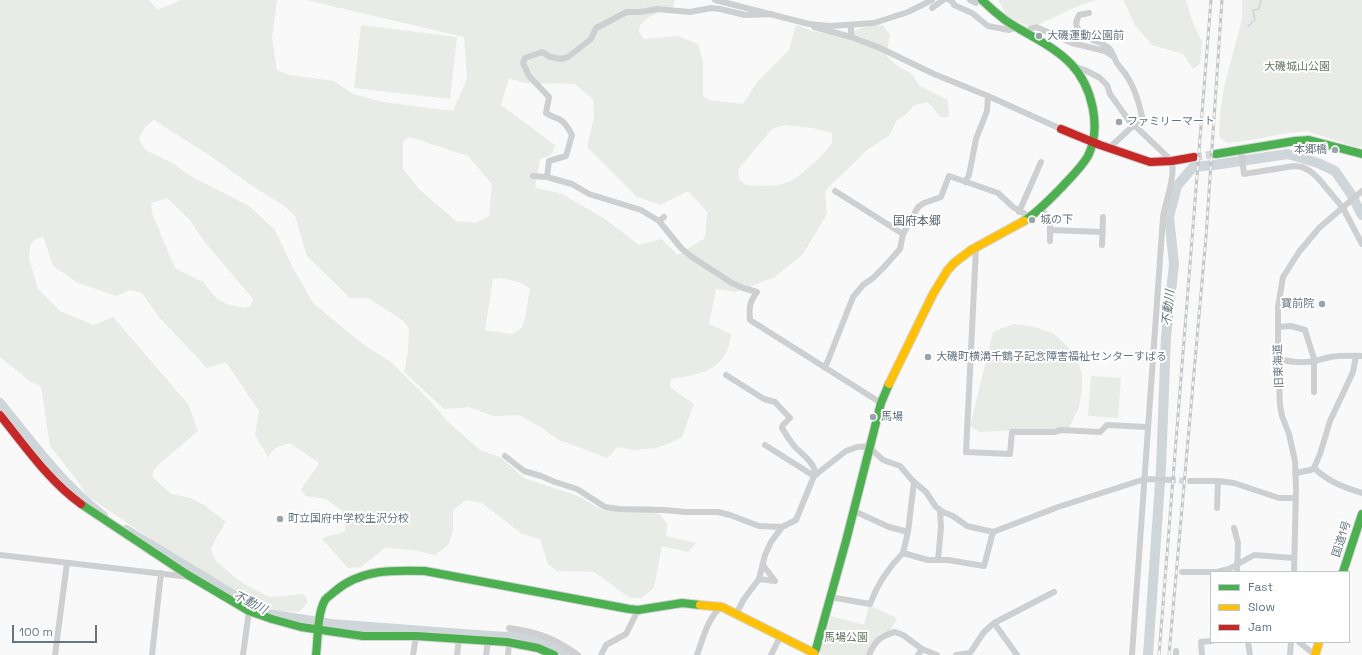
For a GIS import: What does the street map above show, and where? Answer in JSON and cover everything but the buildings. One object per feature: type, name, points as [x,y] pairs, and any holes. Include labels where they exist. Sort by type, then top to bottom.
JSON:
[{"type":"main road","points":[[316,655],[324,602],[336,590],[352,578],[378,571],[400,570],[425,571],[638,610],[664,604],[682,603],[722,607],[814,654],[854,511],[881,403],[902,353],[935,290],[948,270],[959,259],[1040,210],[1080,169],[1093,142],[1094,120],[1091,101],[1085,85],[1073,66],[1058,52],[1016,27],[979,1]]},
{"type":"main road","points":[[1061,130],[1150,162],[1194,158]]},
{"type":"main road","points":[[1216,154],[1241,152],[1295,141],[1309,140],[1362,154]]},
{"type":"main road","points":[[0,415],[68,495],[193,577],[249,611],[284,623],[319,630],[363,636],[416,636],[509,642],[538,648],[554,655]]},
{"type":"main road","name":"国道1号","points":[[1343,571],[1362,514]]},
{"type":"main road","points":[[1315,655],[1319,643]]},
{"type":"street","points":[[715,0],[809,24],[830,26],[874,24],[915,9],[932,0]]},
{"type":"street","points":[[932,8],[944,0]]},
{"type":"street","points":[[949,0],[952,1],[954,5],[972,13],[988,26],[1009,30],[1016,27]]},
{"type":"street","points":[[970,0],[979,1]]},
{"type":"street","points":[[547,177],[550,161],[566,156],[572,135],[568,127],[560,119],[546,113],[549,97],[529,76],[524,63],[525,58],[542,52],[550,57],[561,59],[568,57],[591,39],[596,28],[627,12],[640,12],[657,9],[690,12],[711,8],[745,15],[772,14]]},
{"type":"street","points":[[1089,13],[1079,16],[1076,21],[1076,26],[1080,32],[1089,39],[1108,47],[1112,51],[1114,57],[1128,78],[1142,116],[1109,148]]},
{"type":"street","points":[[809,24],[814,28],[851,37],[880,48],[934,74],[988,96],[1061,130]]},
{"type":"street","points":[[850,26],[851,37]]},
{"type":"street","points":[[1028,34],[1030,29],[1036,26],[1072,43],[1105,51],[1114,57]]},
{"type":"street","points":[[1073,66],[1085,70],[1100,78],[1107,85],[1110,94],[1134,125],[1172,161],[1174,168],[1163,217],[1132,655]]},
{"type":"street","points":[[965,182],[969,175],[976,139],[987,111],[988,96]]},
{"type":"street","points":[[1241,152],[1244,174],[1294,166],[1302,167],[1310,171],[1345,206],[1362,244]]},
{"type":"street","points":[[1019,212],[1041,162]]},
{"type":"street","points":[[534,176],[547,177],[572,184],[589,194],[641,210],[661,219],[681,248],[692,257],[732,283],[757,292],[751,300],[749,307],[750,320],[881,403]]},
{"type":"street","points":[[825,368],[853,297],[900,249],[903,234],[918,207],[924,203],[941,197],[949,176],[998,193],[1019,212],[1030,217]]},
{"type":"street","points":[[835,192],[903,234]]},
{"type":"street","name":"旧東海道","points":[[1294,571],[1296,473],[1290,434],[1281,410],[1278,359],[1278,307],[1283,277],[1299,252],[1319,228],[1360,192]]},
{"type":"street","points":[[1040,210],[1050,217],[1050,241]]},
{"type":"street","points":[[1102,245],[1103,217]]},
{"type":"street","points":[[1050,230],[1103,232]]},
{"type":"street","points":[[976,248],[966,452],[1010,454],[1012,432],[1054,432],[1061,430],[1100,432],[1107,425],[1147,427]]},
{"type":"street","points":[[1278,327],[1291,326],[1305,330],[1314,362],[1314,392]]},
{"type":"street","points":[[1278,359],[1293,362],[1314,362],[1329,357],[1359,356],[1330,421],[1314,468],[1296,473]]},
{"type":"street","points":[[726,375],[764,399],[775,402],[790,418],[782,428],[794,446],[815,468],[815,476],[796,520],[782,527],[771,542],[765,555],[759,579],[744,599],[736,614]]},
{"type":"street","points":[[764,445],[815,476]]},
{"type":"street","points":[[815,476],[846,451],[857,447],[870,447],[883,460],[900,466],[914,482],[926,492],[940,511],[953,516],[967,526],[993,532],[1058,507],[1144,479],[1170,480]]},
{"type":"street","points":[[505,456],[524,471],[577,489],[606,507],[686,512],[718,512],[759,526],[782,527]]},
{"type":"street","points":[[1314,468],[1338,485],[1362,493]]},
{"type":"street","points":[[1190,481],[1218,481],[1234,483],[1279,498],[1296,498]]},
{"type":"street","points":[[1217,508],[1218,481]]},
{"type":"street","points":[[830,597],[870,604],[875,592],[890,568],[903,553],[908,532],[914,482]]},
{"type":"street","points":[[854,511],[889,527],[908,532]]},
{"type":"street","points":[[938,560],[942,527],[940,511]]},
{"type":"street","points":[[1234,528],[1238,543],[1237,571]]},
{"type":"street","points":[[903,553],[928,560],[948,560],[984,566],[993,532]]},
{"type":"street","points":[[0,554],[193,577]]},
{"type":"street","points":[[1220,571],[1229,569],[1254,555],[1294,558]]},
{"type":"street","points":[[55,655],[67,563]]},
{"type":"street","points":[[759,579],[775,581],[763,565]]},
{"type":"street","points":[[1182,572],[1210,572]]},
{"type":"street","points":[[152,655],[161,573]]},
{"type":"street","points":[[956,655],[971,654],[984,632],[994,623],[1054,592]]},
{"type":"street","points":[[697,655],[711,620],[717,610],[722,607]]},
{"type":"street","points":[[601,655],[606,646],[626,634],[638,610]]},
{"type":"street","points":[[243,655],[249,611]]},
{"type":"street","points":[[994,623],[1017,655]]},
{"type":"street","points":[[509,628],[539,634],[558,642],[578,655]]},
{"type":"street","points":[[869,655],[874,643],[886,634],[894,632],[922,649],[937,655]]},
{"type":"street","points":[[413,655],[416,636]]},
{"type":"street","points":[[771,655],[780,637]]},
{"type":"street","points":[[457,655],[459,639]]},
{"type":"street","points":[[486,655],[488,641]]},
{"type":"street","points":[[1202,655],[1201,642],[1210,641]]},
{"type":"street","points":[[508,655],[509,642]]},
{"type":"street","points":[[1248,643],[1250,655]]},
{"type":"street","points":[[1290,655],[1291,643]]},
{"type":"street","points":[[1300,643],[1315,655]]},
{"type":"street","points":[[918,655],[922,649]]},
{"type":"green space","points":[[0,0],[149,0],[158,10],[181,0],[277,0],[272,38],[277,70],[289,75],[334,81],[353,94],[383,102],[453,111],[467,78],[464,37],[306,0],[675,0],[673,7],[649,17],[640,25],[639,32],[644,39],[678,36],[698,44],[703,62],[703,96],[709,100],[743,104],[757,82],[789,50],[796,25],[812,31],[839,36],[864,27],[883,25],[890,35],[886,56],[899,67],[911,73],[920,86],[948,100],[949,117],[940,117],[928,102],[914,105],[905,115],[896,121],[890,135],[867,150],[825,191],[827,214],[803,254],[775,277],[736,292],[716,289],[709,324],[731,334],[729,344],[727,351],[721,360],[709,369],[695,375],[671,379],[670,387],[694,404],[682,437],[656,448],[634,450],[617,447],[608,458],[559,440],[539,426],[519,415],[493,416],[469,407],[444,409],[404,372],[408,351],[409,328],[401,319],[368,298],[350,298],[307,256],[295,216],[283,205],[154,120],[143,131],[139,139],[145,150],[174,164],[190,176],[249,206],[275,230],[293,268],[313,303],[364,345],[391,362],[431,402],[447,421],[480,450],[500,457],[524,478],[578,496],[604,511],[652,506],[667,523],[666,536],[696,543],[688,552],[662,546],[654,588],[641,598],[630,598],[594,572],[557,571],[548,564],[540,539],[522,534],[482,503],[466,500],[453,510],[453,531],[448,545],[435,555],[412,550],[385,548],[361,567],[348,568],[322,539],[339,534],[346,530],[342,511],[326,499],[306,496],[301,490],[319,463],[290,443],[275,448],[268,457],[255,435],[259,411],[226,362],[207,368],[159,317],[142,293],[130,290],[116,296],[78,283],[53,266],[43,236],[34,240],[30,246],[29,258],[38,289],[60,311],[93,325],[113,317],[188,404],[198,431],[158,465],[153,471],[153,477],[171,494],[191,498],[206,506],[226,522],[211,549],[216,561],[232,575],[244,584],[269,597],[304,594],[308,602],[299,612],[276,611],[245,599],[177,557],[86,495],[77,480],[50,446],[41,386],[31,382],[0,357]],"holes":[[[509,78],[524,83],[575,84],[593,99],[594,117],[587,147],[636,196],[660,205],[688,191],[707,212],[705,238],[678,255],[661,239],[639,245],[605,219],[560,193],[535,188],[540,159],[551,155],[555,145],[501,105]],[[785,125],[812,128],[832,133],[832,142],[825,152],[789,182],[784,184],[762,186],[746,185],[739,179],[738,170],[772,129]],[[410,137],[468,156],[492,184],[489,216],[475,223],[456,221],[420,190],[403,169],[403,141]],[[167,198],[189,219],[204,241],[253,299],[251,306],[244,308],[227,304],[217,299],[203,282],[175,268],[152,213],[151,203]],[[502,278],[521,283],[530,288],[522,328],[512,334],[485,330],[493,279]]]},
{"type":"green space","points":[[998,0],[1097,0],[1078,6],[1031,28],[1007,16]]},
{"type":"green space","points":[[1120,0],[1186,0],[1193,23],[1202,41],[1200,64],[1193,69],[1183,54],[1152,45],[1134,24],[1124,1]]},
{"type":"green space","name":"大磯城山公園","points":[[1242,0],[1362,0],[1362,147],[1357,147],[1306,131],[1228,143],[1220,138],[1220,114],[1224,87],[1242,19]]},
{"type":"green space","points":[[361,25],[457,37],[450,99],[354,88]]},
{"type":"green space","points":[[1013,324],[1030,326],[1053,333],[1067,346],[1077,359],[1082,373],[1082,388],[1079,407],[1069,428],[979,432],[970,426],[993,332]]},
{"type":"green space","points":[[1091,376],[1121,378],[1118,418],[1088,416]]},
{"type":"green space","name":"馬場公園","points":[[869,605],[897,618],[890,631],[879,634],[868,655],[823,655],[819,653],[831,616],[864,625]]},
{"type":"waterway","points":[[1248,26],[1255,20],[1253,10],[1259,9],[1261,0]]},
{"type":"waterway","name":"不動川","points":[[1148,655],[1161,468],[1166,337],[1174,264],[1169,217],[1177,186],[1193,167],[1288,154],[1318,163],[1335,171],[1351,194],[1362,215]]},
{"type":"waterway","name":"不動川","points":[[0,403],[61,477],[88,504],[103,516]]},
{"type":"waterway","name":"不動川","points":[[126,530],[267,614],[331,624],[506,637],[513,635],[537,641],[556,648],[567,655]]},
{"type":"tunnel","points":[[1194,157],[1216,154]]},
{"type":"tunnel","points":[[1170,480],[1190,481]]},
{"type":"railway","points":[[1159,655],[1211,0]]},
{"type":"railway","points":[[1169,655],[1206,237],[1222,0]]},
{"type":"traffic: fast","points":[[982,0],[1005,20],[1064,57],[1078,73],[1093,107],[1094,132],[1092,145],[1088,156],[1079,169],[1061,188],[1039,210],[1024,221]]},
{"type":"traffic: fast","points":[[1216,154],[1309,140],[1362,154]]},
{"type":"traffic: fast","points":[[813,655],[816,649],[846,541],[881,403],[889,384]]},
{"type":"traffic: fast","points":[[81,504],[188,575],[249,611],[272,619],[301,627],[363,636],[416,636],[507,642],[538,648],[554,655]]},
{"type":"traffic: fast","points":[[1343,571],[1362,514]]},
{"type":"traffic: fast","points":[[316,655],[320,612],[325,600],[344,584],[377,572],[425,571],[638,610],[682,603],[700,605]]},
{"type":"traffic: slow","points":[[889,384],[933,294],[947,271],[954,263],[971,250],[1024,221]]},
{"type":"traffic: slow","points":[[700,605],[722,607],[814,653]]},
{"type":"traffic: slow","points":[[1315,655],[1319,643]]},
{"type":"traffic: jam","points":[[1061,129],[1100,145],[1150,162],[1172,161],[1194,157]]},
{"type":"traffic: jam","points":[[0,415],[28,451],[58,485],[81,504]]},
{"type":"place","name":"大磯運動公園前","points":[[1039,36]]},
{"type":"place","name":"ファミリーマート","points":[[1119,122]]},
{"type":"place","name":"本郷橋","points":[[1335,150]]},
{"type":"place","name":"城の下","points":[[1032,220]]},
{"type":"place","name":"寶前院","points":[[1322,304]]},
{"type":"place","name":"大磯町横溝千鶴子記念障害福祉センターすばる","points":[[928,357]]},
{"type":"place","name":"馬場","points":[[873,417]]},
{"type":"place","name":"町立国府中学校生沢分校","points":[[280,519]]},
{"type":"district","name":"国府本郷","points":[[917,222]]}]
